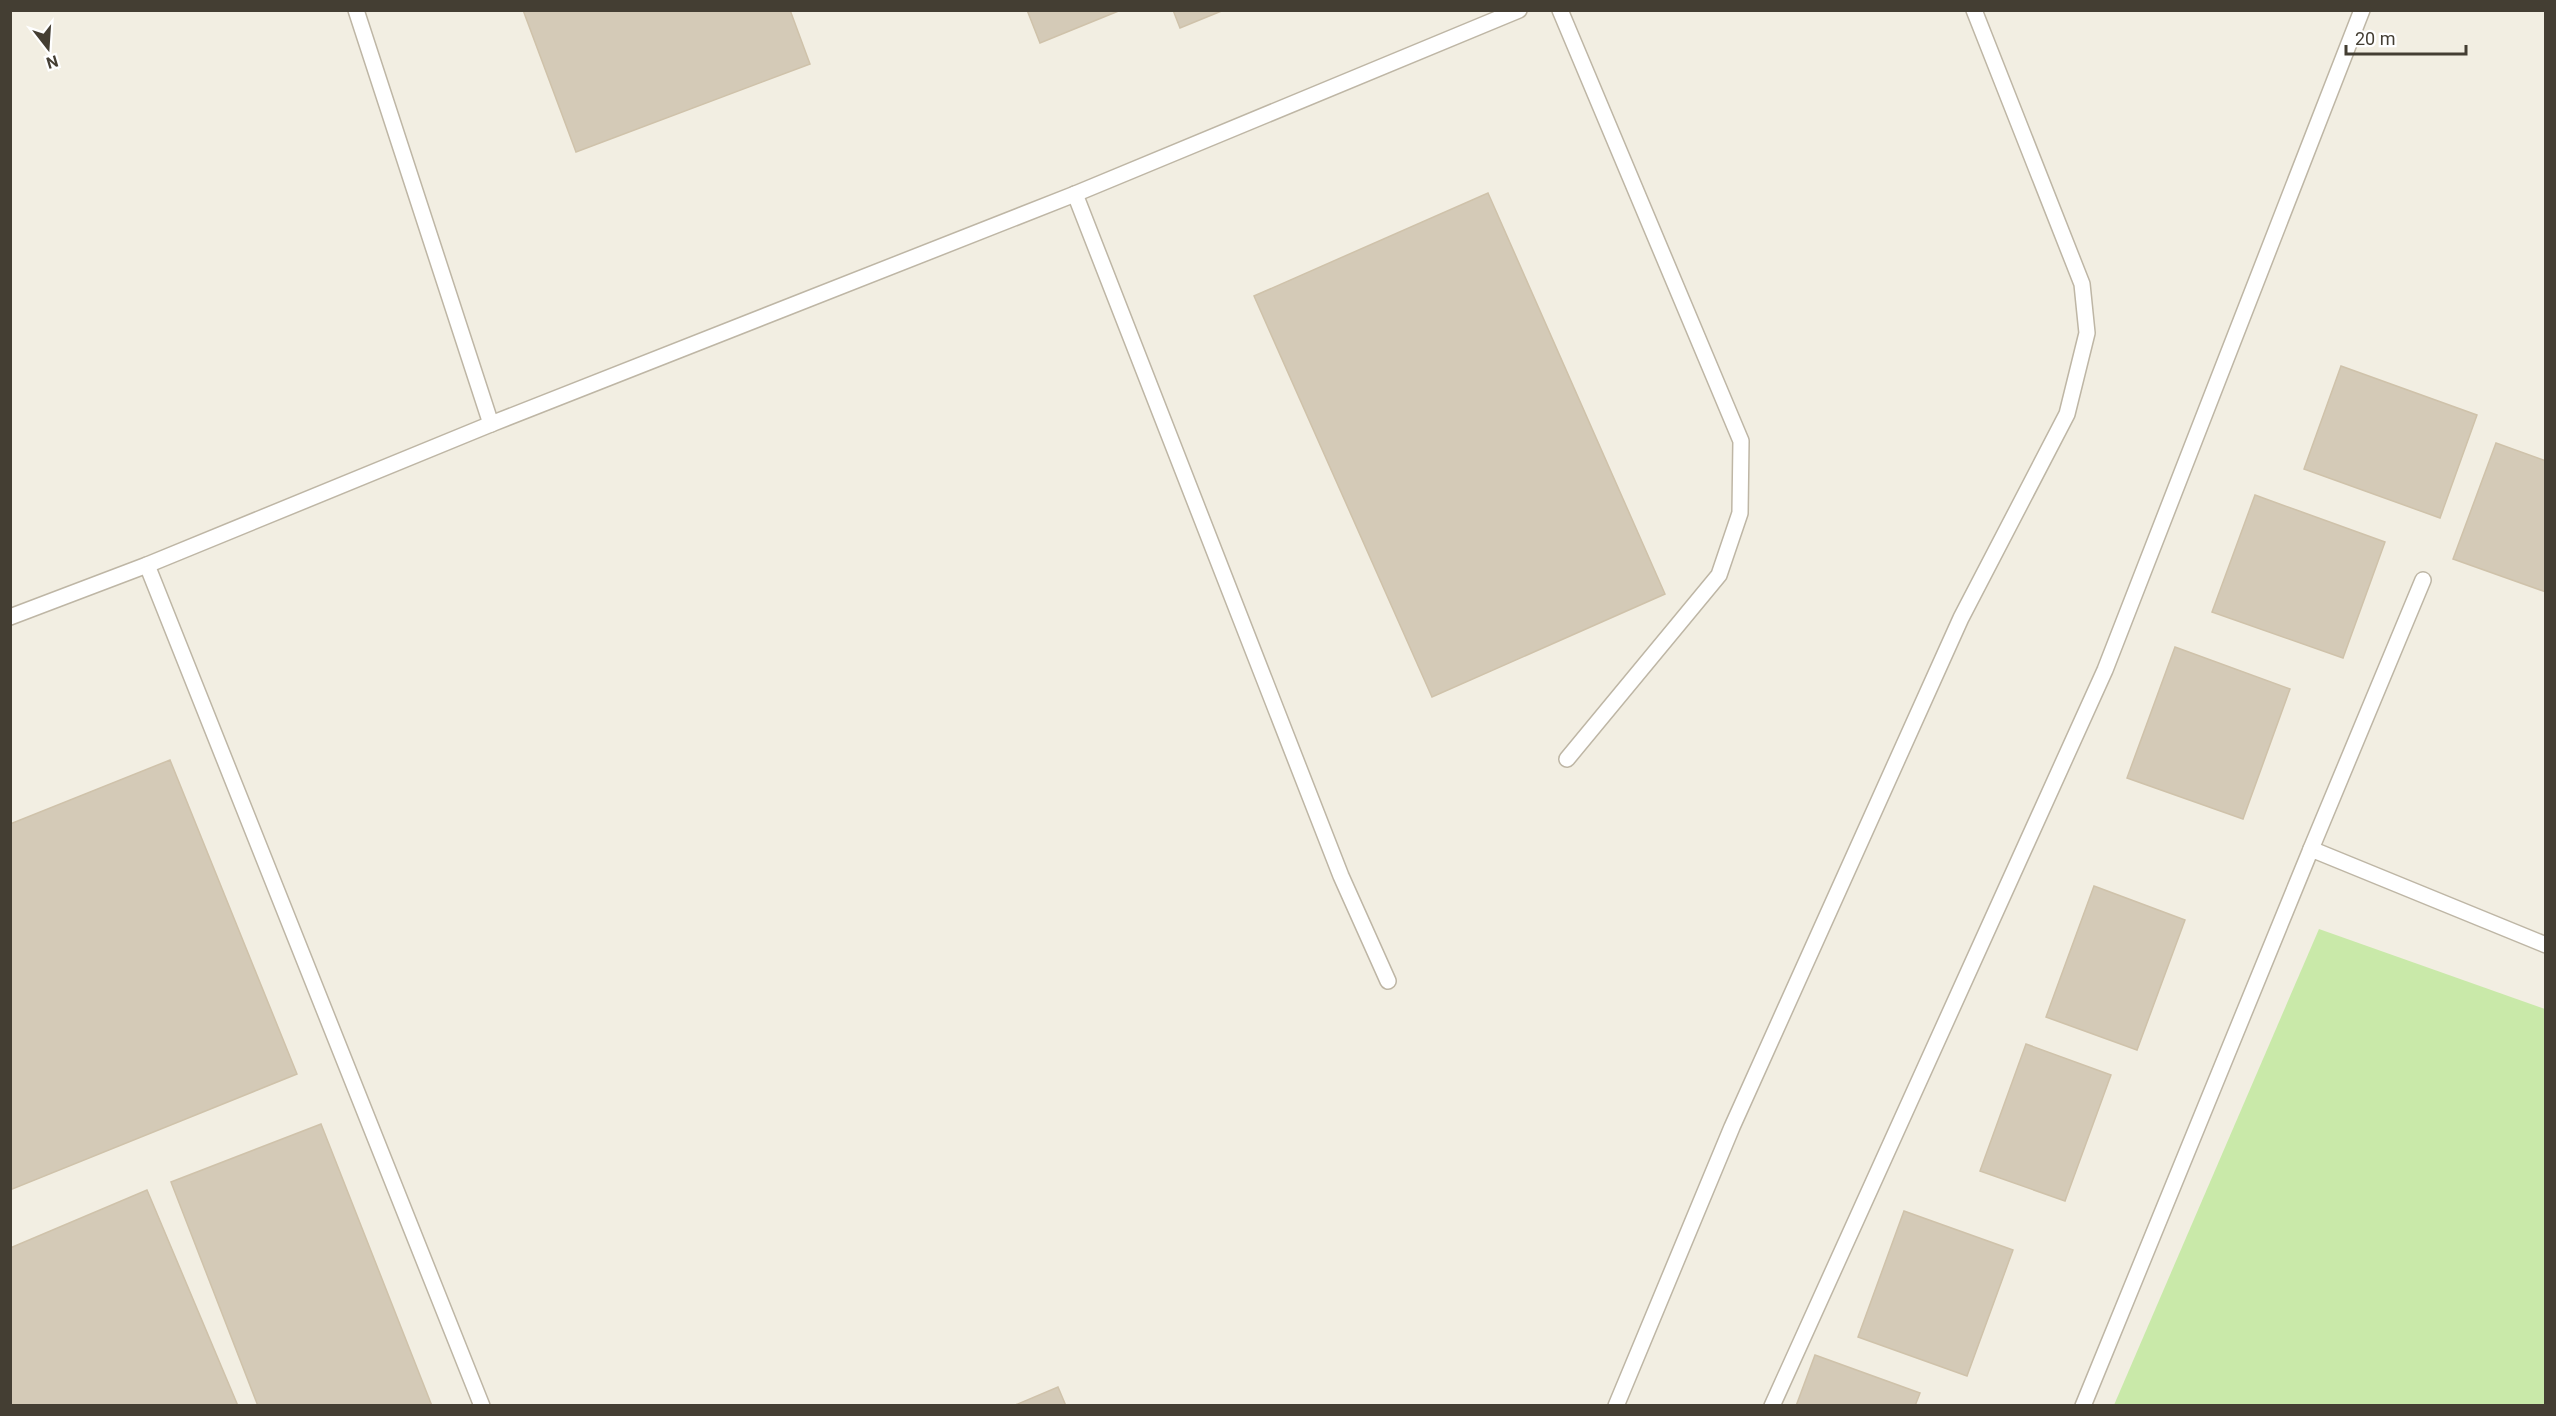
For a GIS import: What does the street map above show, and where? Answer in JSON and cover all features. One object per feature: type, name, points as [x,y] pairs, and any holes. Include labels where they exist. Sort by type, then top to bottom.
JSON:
[{"type":"lane","points":[[356,10],[491,424]]},
{"type":"lane","points":[[10,617],[147,565],[491,424],[1075,194],[1519,10]]},
{"type":"lane","points":[[1560,10],[1741,441],[1740,513],[1719,575],[1567,759]]},
{"type":"lane","points":[[1616,1406],[1732,1127],[1956,629],[2067,414],[2087,333],[2082,284],[1974,10]]},
{"type":"lane","points":[[1772,1406],[2105,670],[2362,10]]},
{"type":"lane","points":[[1075,194],[1341,876],[1388,981]]},
{"type":"lane","points":[[147,565],[482,1406]]},
{"type":"lane","points":[[2083,1406],[2423,580]]},
{"type":"lane","points":[[2311,849],[2546,945]]},
{"type":"green space","points":[[2319,929],[2545,1009],[2545,1405],[2114,1405]]},
{"type":"building","points":[[523,10],[790,10],[810,64],[576,152]]},
{"type":"building","points":[[1027,10],[1121,10],[1040,43]]},
{"type":"building","points":[[1173,10],[1224,10],[1180,28]]},
{"type":"building","points":[[1488,193],[1665,594],[1432,697],[1254,296]]},
{"type":"building","points":[[2341,366],[2477,415],[2440,518],[2304,469]]},
{"type":"building","points":[[2496,443],[2546,461],[2546,592],[2453,559]]},
{"type":"building","points":[[2255,495],[2385,542],[2343,658],[2212,612]]},
{"type":"building","points":[[2175,647],[2290,689],[2243,819],[2127,778]]},
{"type":"building","points":[[170,760],[297,1074],[10,1190],[10,824]]},
{"type":"building","points":[[2094,886],[2185,920],[2137,1050],[2046,1017]]},
{"type":"building","points":[[2026,1044],[2111,1075],[2065,1201],[1980,1171]]},
{"type":"building","points":[[321,1124],[432,1406],[258,1406],[171,1182]]},
{"type":"building","points":[[147,1190],[238,1406],[10,1406],[10,1248]]},
{"type":"building","points":[[1904,1211],[2013,1250],[1967,1376],[1858,1337]]},
{"type":"building","points":[[1815,1355],[1920,1393],[1915,1406],[1796,1406]]},
{"type":"building","points":[[1058,1387],[1066,1406],[1013,1406]]}]
